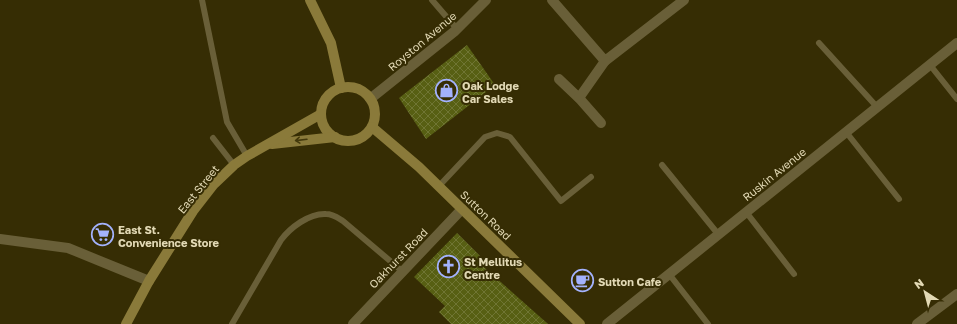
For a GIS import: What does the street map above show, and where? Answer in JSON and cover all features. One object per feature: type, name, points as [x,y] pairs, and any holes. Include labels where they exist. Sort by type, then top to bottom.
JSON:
[{"type":"main road","points":[[310,0],[331,43],[341,88]]},
{"type":"main road","points":[[341,88],[358,88],[370,99],[375,113],[372,127],[365,134],[356,139],[345,140],[335,137],[328,131],[323,123],[321,114],[327,97],[341,88]]},
{"type":"main road","name":"East Street","points":[[126,324],[149,281],[193,211],[214,184],[234,165],[247,156],[321,114]]},
{"type":"main road","name":"Sutton Road","points":[[372,127],[439,186],[580,324]]},
{"type":"main road","name":"East Street","points":[[266,145],[335,137]]},
{"type":"street","name":"Royston Avenue","points":[[370,99],[458,28],[486,0]]},
{"type":"street","points":[[552,0],[605,61]]},
{"type":"street","points":[[579,98],[605,61],[684,0]]},
{"type":"street","name":"Ruskin Avenue","points":[[607,324],[957,43]]},
{"type":"street","points":[[559,79],[579,98],[601,123]]},
{"type":"street","name":"Oakhurst Road","points":[[353,324],[462,209]]},
{"type":"street","points":[[0,239],[68,248],[149,281]]},
{"type":"street","points":[[918,324],[957,294]]},
{"type":"lane","points":[[202,0],[227,122],[247,156]]},
{"type":"lane","points":[[432,0],[458,28]]},
{"type":"lane","points":[[819,43],[877,107]]},
{"type":"lane","points":[[930,65],[957,99]]},
{"type":"lane","points":[[846,132],[899,199]]},
{"type":"lane","points":[[439,186],[486,137],[497,133],[510,137],[561,201],[591,177]]},
{"type":"lane","points":[[213,138],[234,165]]},
{"type":"lane","points":[[662,165],[718,234]]},
{"type":"lane","points":[[746,212],[794,274]]},
{"type":"lane","points":[[232,324],[281,240],[288,231],[316,215],[334,215],[402,271]]},
{"type":"lane","points":[[669,274],[708,324]]},
{"type":"building","name":"Oak Lodge Car Sales","points":[[467,45],[495,85],[426,139],[399,98]]},
{"type":"building","points":[[457,233],[481,257],[477,261],[548,324],[451,324],[439,312],[445,306],[414,277]]},
{"type":"place","name":"Oak Lodge Car Sales","points":[[447,91]]},
{"type":"place","name":"East St. Convenience Store","points":[[103,235]]},
{"type":"place","name":"St Mellitus Centre","points":[[448,267]]},
{"type":"place","name":"Sutton Cafe","points":[[582,281]]}]
